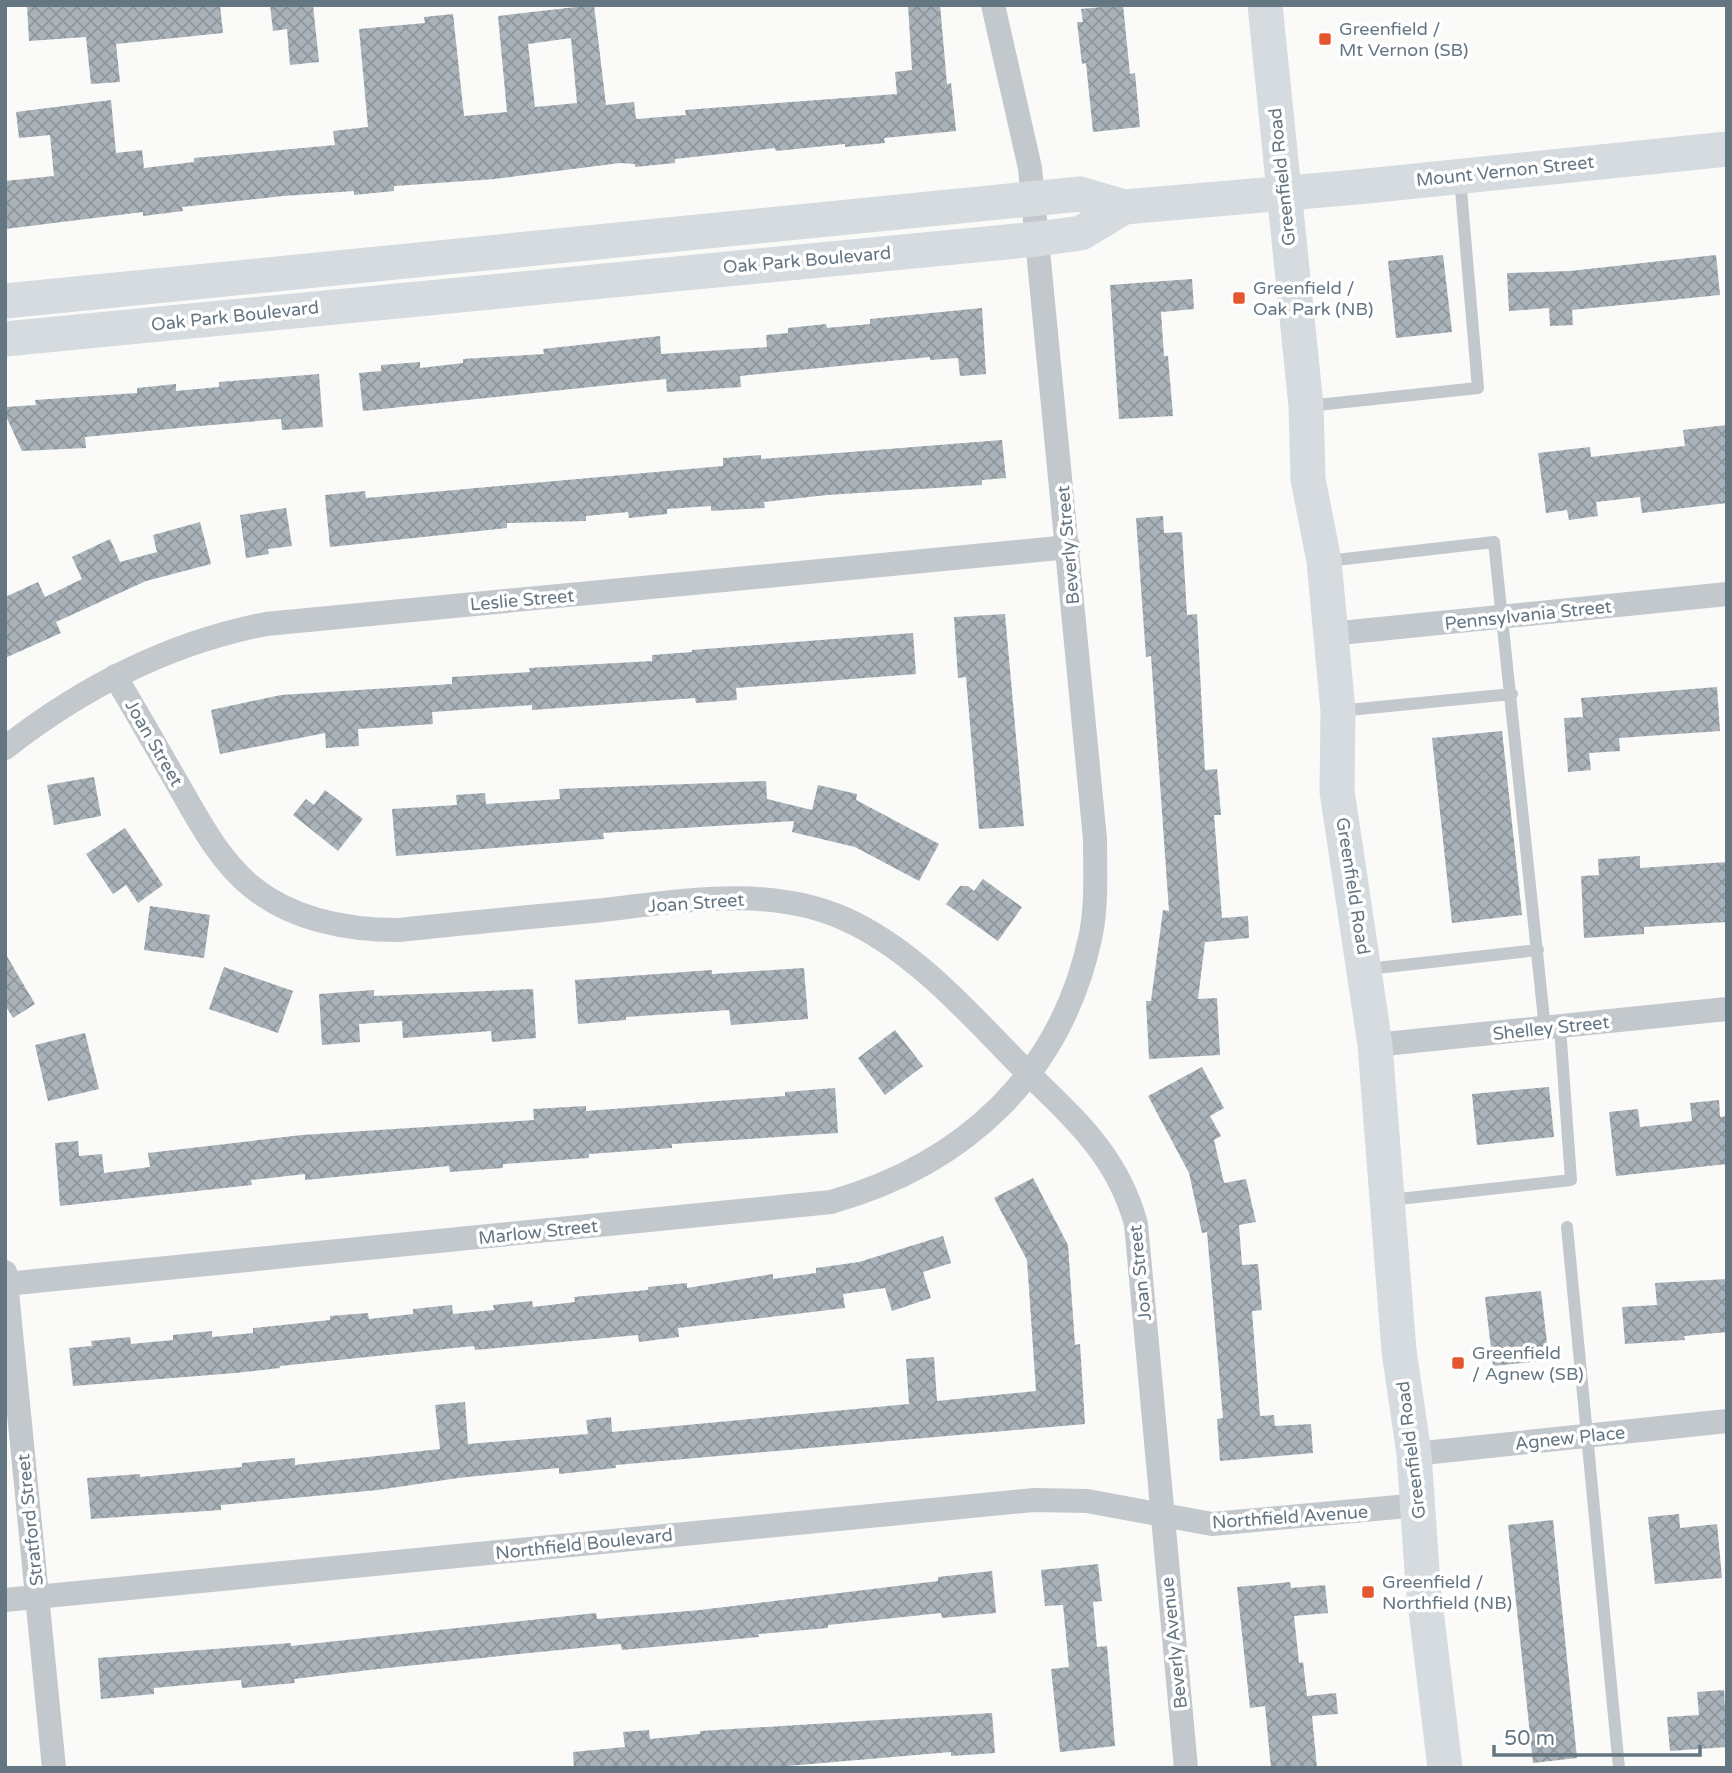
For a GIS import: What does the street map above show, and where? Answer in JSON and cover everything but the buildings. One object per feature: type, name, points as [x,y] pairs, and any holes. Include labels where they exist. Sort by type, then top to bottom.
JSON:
[{"type":"street","name":"Beverly Street","points":[[993,5],[1030,168],[1069,547],[1095,838],[1096,887],[1091,933],[1079,977],[1053,1038],[1029,1075]]},
{"type":"street","name":"Greenfield Road","points":[[1265,5],[1306,406],[1308,479],[1324,561],[1338,711],[1337,791],[1366,969],[1375,1045],[1399,1351],[1414,1454],[1423,1586],[1445,1768]]},
{"type":"street","name":"Mount Vernon Street","points":[[1283,192],[1357,187],[1459,174],[1727,149]]},
{"type":"street","name":"Oak Park Boulevard","points":[[1124,207],[1082,233],[1037,239],[18,338],[16,300],[1080,194],[1124,207],[1283,192]]},
{"type":"street","points":[[479,255],[482,291]]},
{"type":"street","name":"Leslie Street","points":[[5,748],[35,725],[115,676],[188,644],[265,624],[1069,547]]},
{"type":"street","name":"Pennsylvania Street","points":[[1330,634],[1727,594]]},
{"type":"street","name":"Joan Street","points":[[115,676],[209,837],[234,871],[253,888],[313,919],[347,927],[399,930],[719,898],[790,904],[846,919],[894,947],[929,976],[1102,1150],[1124,1185],[1140,1251],[1162,1517]]},
{"type":"street","name":"Shelley Street","points":[[1375,1045],[1727,1009]]},
{"type":"street","name":"Marlow Street","points":[[6,1280],[831,1202],[864,1192],[927,1164],[982,1124],[1008,1101],[1029,1075]]},
{"type":"street","name":"Stratford Street","points":[[6,1280],[54,1768]]},
{"type":"street","name":"Agnew Place","points":[[1414,1454],[1727,1421]]},
{"type":"street","name":"Northfield Boulevard","points":[[5,1601],[1034,1500],[1087,1500],[1162,1517]]},
{"type":"street","name":"Northfield Avenue","points":[[1162,1517],[1234,1524],[1419,1505]]},
{"type":"street","name":"Beverly Avenue","points":[[1162,1517],[1186,1768]]},
{"type":"lane","points":[[1306,406],[1478,388],[1459,174]]},
{"type":"lane","points":[[1324,561],[1494,542],[1538,950],[1553,1028],[1571,1180],[1389,1200]]},
{"type":"lane","points":[[1338,711],[1512,694]]},
{"type":"lane","points":[[1366,969],[1538,950]]},
{"type":"lane","points":[[1567,1227],[1619,1768]]},
{"type":"place","name":"Greenfield / Mt Vernon (SB)","points":[[1325,39]]},
{"type":"place","name":"Greenfield / Oak Park (NB)","points":[[1239,298]]},
{"type":"place","name":"Greenfield / Agnew (SB)","points":[[1458,1363]]},
{"type":"place","name":"Greenfield / Northfield (NB)","points":[[1368,1592]]}]
